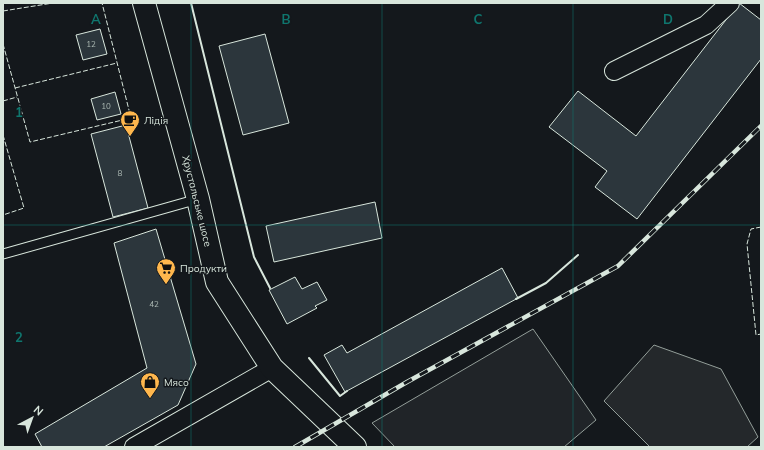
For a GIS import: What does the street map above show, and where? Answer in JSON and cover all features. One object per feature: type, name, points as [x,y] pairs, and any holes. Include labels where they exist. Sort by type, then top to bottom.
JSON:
[{"type":"street","name":"Хрустальське шосе","points":[[144,3],[198,200],[217,282],[272,368],[355,447]]},
{"type":"street","points":[[614,71],[706,25],[730,3]]},
{"type":"street","points":[[134,447],[272,368]]},
{"type":"lane","points":[[3,254],[198,200]]},
{"type":"shaded area","points":[[533,329],[596,420],[564,447],[395,447],[372,423]]},
{"type":"shaded area","points":[[654,345],[721,369],[758,437],[747,447],[650,447],[604,401]]},
{"type":"building","points":[[739,3],[761,20],[761,59],[637,219],[595,187],[607,171],[549,127],[578,91],[636,136]]},
{"type":"building","points":[[100,29],[107,54],[83,60],[76,35]]},
{"type":"building","points":[[265,34],[289,123],[243,135],[219,46]]},
{"type":"building","points":[[115,92],[121,114],[97,120],[91,99]]},
{"type":"building","points":[[126,125],[148,208],[113,217],[91,134]]},
{"type":"building","points":[[375,202],[382,238],[274,262],[266,226]]},
{"type":"building","points":[[156,229],[196,364],[178,405],[104,447],[42,447],[35,434],[147,368],[114,243]]},
{"type":"building","points":[[502,268],[518,298],[345,392],[324,355],[342,345],[347,353]]},
{"type":"building","points":[[295,277],[302,289],[317,282],[327,300],[315,306],[317,308],[287,324],[269,290]]},
{"type":"railway","points":[[295,447],[407,382],[618,266],[761,126]]},
{"type":"fence","points":[[3,11],[53,3]]},
{"type":"fence","points":[[3,44],[30,142],[131,118],[102,3]]},
{"type":"fence","points":[[15,88],[117,63]]},
{"type":"fence","points":[[3,101],[17,97]]},
{"type":"fence","points":[[3,135],[24,208],[3,215]]},
{"type":"fence","points":[[761,227],[751,229],[747,244],[756,335],[761,334]]},
{"type":"wall","points":[[191,3],[254,257],[270,288]]},
{"type":"wall","points":[[516,299],[546,283],[578,255]]},
{"type":"wall","points":[[309,358],[340,396],[347,391]]},
{"type":"place","name":"Лідія","points":[[130,137]]},
{"type":"place","name":"Продукти","points":[[166,285]]},
{"type":"place","name":"Мясо","points":[[150,399]]}]
